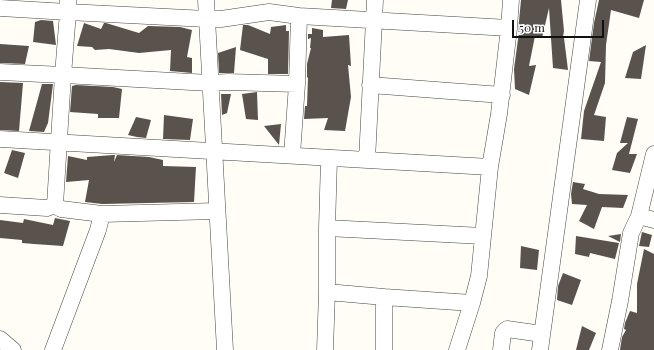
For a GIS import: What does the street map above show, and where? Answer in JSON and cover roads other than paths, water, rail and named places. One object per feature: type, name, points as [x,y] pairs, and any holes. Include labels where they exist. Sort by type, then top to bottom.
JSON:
[{"type":"street","points":[[206,0],[225,350]]},
{"type":"street","points":[[367,160],[375,0]]},
{"type":"street","points":[[457,350],[479,276],[490,167],[502,94],[509,28],[510,0]]},
{"type":"street","points":[[501,350],[503,333],[507,330],[541,342],[588,0]]},
{"type":"street","points":[[55,205],[68,6]]},
{"type":"street","points":[[0,8],[68,6],[207,19],[221,19],[269,12],[299,16],[509,28]]},
{"type":"street","points":[[292,155],[297,84],[299,16]]},
{"type":"street","points":[[0,72],[210,83],[228,82],[297,84]]},
{"type":"street","points":[[370,84],[502,94]]},
{"type":"street","points":[[0,139],[214,150],[329,159],[490,167]]},
{"type":"street","points":[[610,350],[631,233],[646,218],[654,154]]},
{"type":"street","points":[[325,350],[329,159]]},
{"type":"street","points":[[0,205],[48,208],[55,205]]},
{"type":"street","points":[[55,205],[61,209],[102,214],[217,211]]},
{"type":"street","points":[[53,350],[98,230],[102,214]]},
{"type":"street","points":[[327,228],[483,236]]},
{"type":"street","points":[[327,292],[472,303]]},
{"type":"street","points":[[384,297],[384,350]]},
{"type":"street","points":[[0,339],[13,350]]}]
